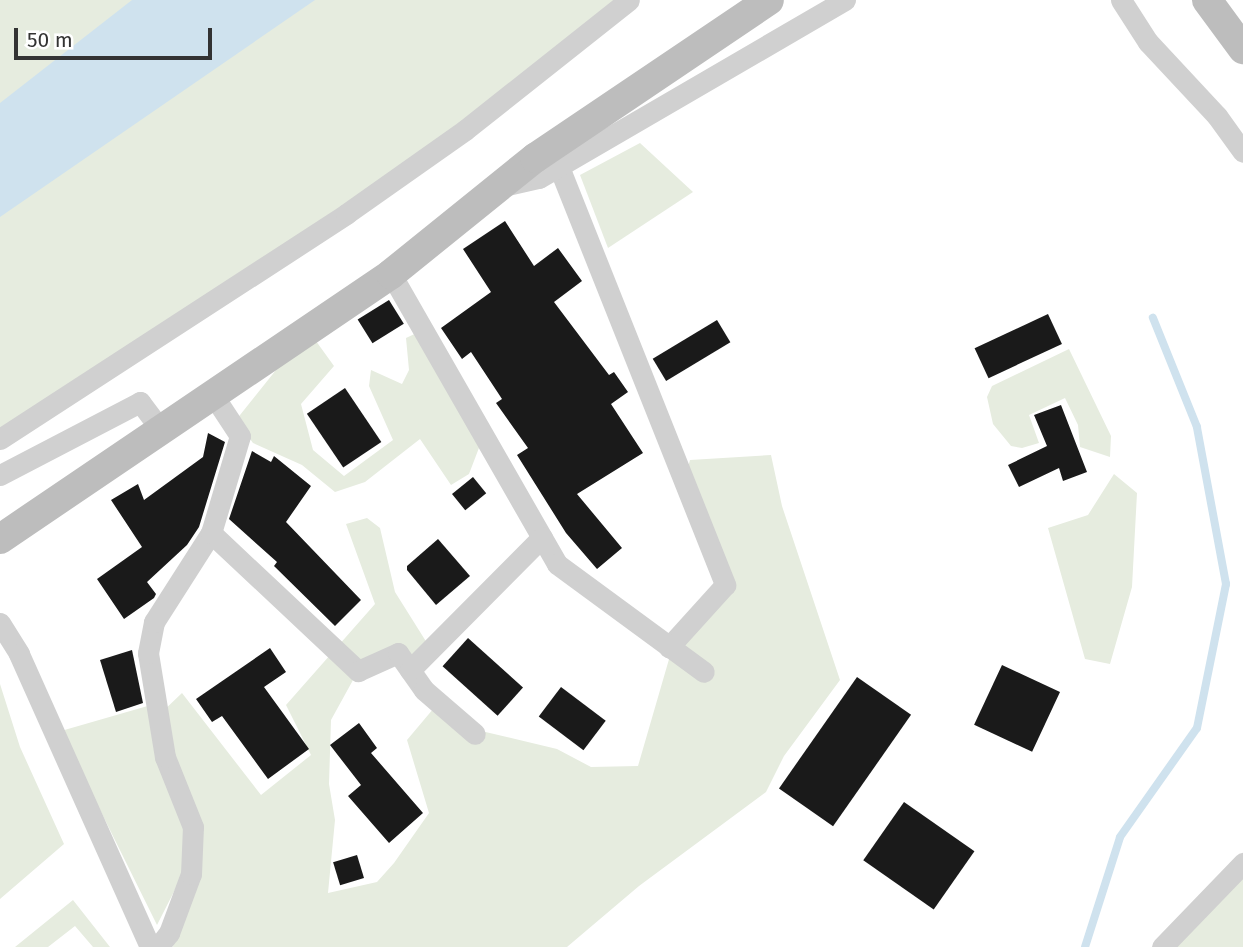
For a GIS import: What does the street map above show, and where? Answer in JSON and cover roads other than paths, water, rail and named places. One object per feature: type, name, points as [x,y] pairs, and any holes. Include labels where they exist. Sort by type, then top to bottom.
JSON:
[{"type":"street","points":[[0,439],[356,206],[465,130],[629,0]]},
{"type":"street","points":[[0,538],[391,274],[535,158],[769,0]]},
{"type":"street","points":[[498,187],[539,178],[845,0]]},
{"type":"street","points":[[1121,0],[1148,42],[1217,116],[1243,152]]},
{"type":"street","points":[[1207,0],[1243,49]]},
{"type":"street","points":[[559,167],[725,584],[669,647]]},
{"type":"street","points":[[391,274],[557,564],[704,672]]},
{"type":"street","points":[[158,947],[169,933],[191,874],[193,827],[165,757],[148,653],[154,622],[211,533],[240,436],[213,395]]},
{"type":"street","points":[[0,475],[140,402],[161,430]]},
{"type":"street","points":[[211,533],[358,671],[398,653],[424,690],[475,734]]},
{"type":"street","points":[[410,670],[542,537]]},
{"type":"street","points":[[0,623],[19,654],[150,947]]},
{"type":"street","points":[[1162,947],[1243,863]]},
{"type":"water","points":[[132,0],[315,0],[0,217],[0,103]]},
{"type":"waterway","points":[[1085,947],[1120,837],[1197,728],[1226,584],[1197,427],[1153,318]]}]
